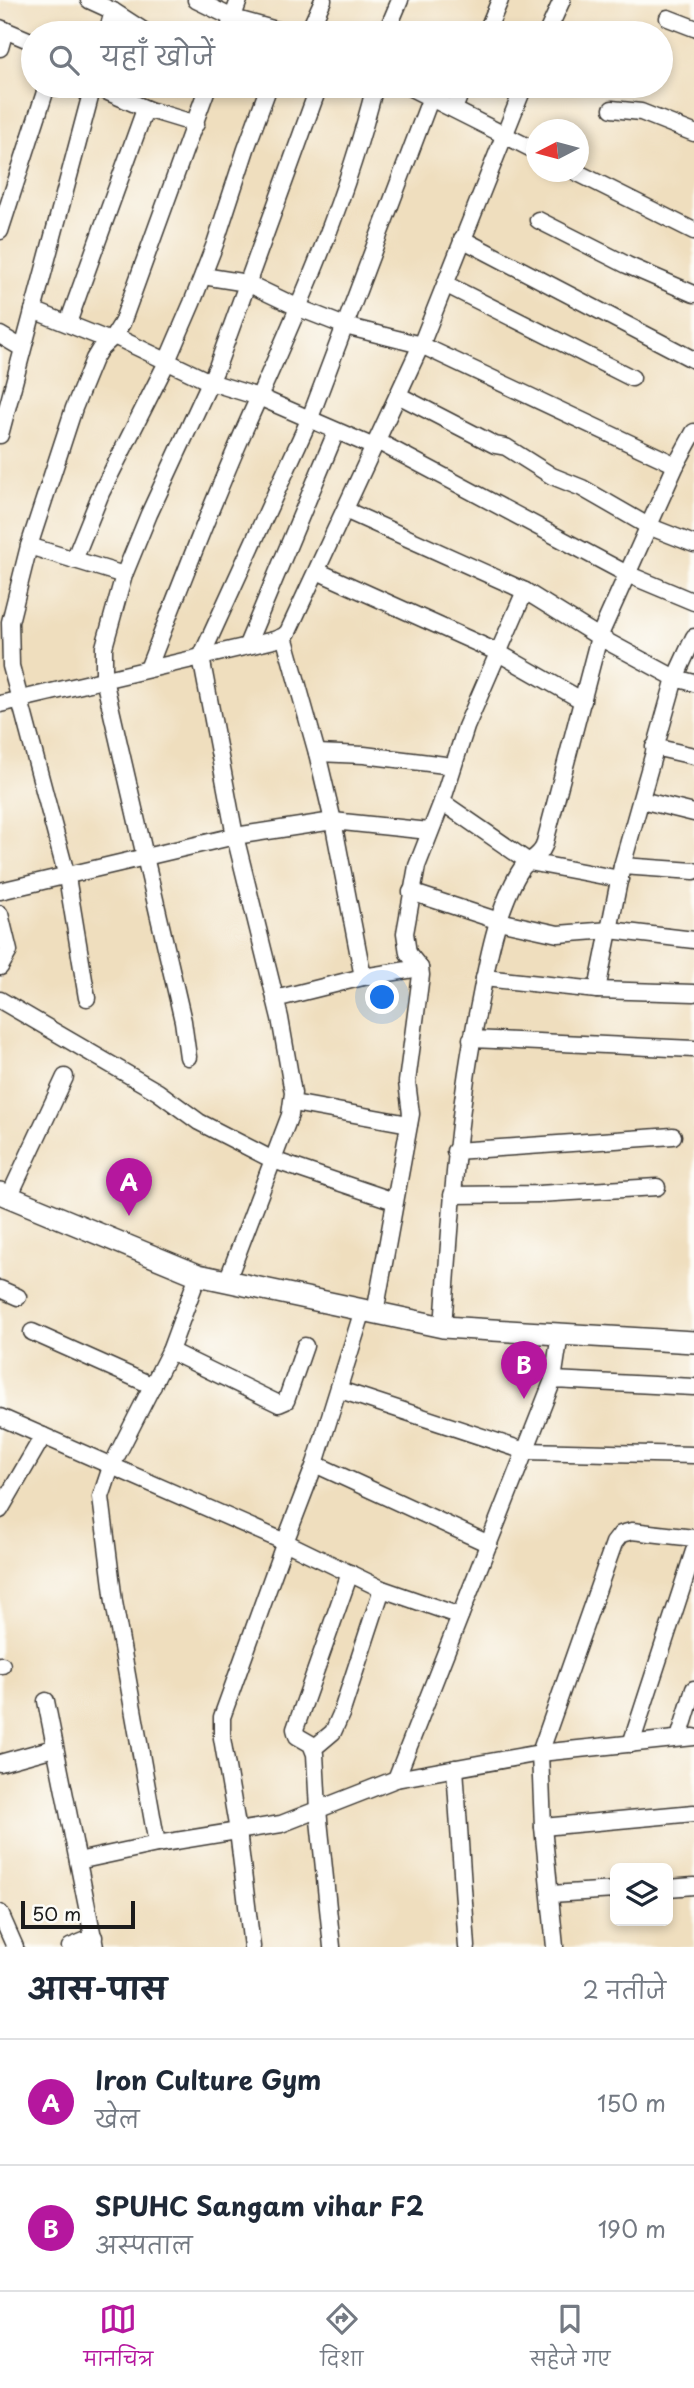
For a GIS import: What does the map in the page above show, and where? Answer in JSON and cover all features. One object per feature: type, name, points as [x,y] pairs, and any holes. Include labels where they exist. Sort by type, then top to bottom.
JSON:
[{"type":"street","points":[[89,0],[113,10],[129,21]]},
{"type":"street","points":[[196,0],[223,21]]},
{"type":"street","points":[[232,21],[239,0]]},
{"type":"street","points":[[313,21],[323,0]]},
{"type":"street","points":[[391,21],[400,0]]},
{"type":"street","points":[[491,21],[500,0]]},
{"type":"street","points":[[552,21],[562,0]]},
{"type":"street","points":[[110,21],[113,10]]},
{"type":"street","points":[[668,18],[694,28]]},
{"type":"street","points":[[0,48],[3,29],[21,37]]},
{"type":"street","points":[[0,232],[43,98]]},
{"type":"street","points":[[0,435],[90,98]]},
{"type":"street","points":[[121,98],[149,110],[196,124]]},
{"type":"street","points":[[87,998],[67,877],[4,640],[29,546],[75,408],[94,359],[126,315],[204,98]]},
{"type":"street","points":[[74,560],[101,493],[167,362],[203,276],[266,98]]},
{"type":"street","points":[[188,1057],[183,1021],[104,679],[104,647],[124,575],[210,382],[315,98]]},
{"type":"street","points":[[148,669],[187,568],[313,277],[357,151],[372,98]]},
{"type":"street","points":[[227,1281],[293,1103],[280,1018],[235,836],[201,657],[310,418],[431,98]]},
{"type":"street","points":[[433,98],[526,146]]},
{"type":"street","points":[[454,108],[458,98]]},
{"type":"street","points":[[0,704],[284,636],[293,623],[421,345],[519,98]]},
{"type":"street","points":[[612,109],[641,112],[694,133]]},
{"type":"street","points":[[68,323],[144,112],[149,110]]},
{"type":"street","points":[[589,178],[694,231]]},
{"type":"street","points":[[538,220],[627,265],[694,294]]},
{"type":"street","points":[[462,239],[694,360]]},
{"type":"street","points":[[203,276],[247,283],[345,326],[421,345],[676,465]]},
{"type":"street","points":[[447,285],[632,377]]},
{"type":"street","points":[[33,310],[111,338],[210,382],[259,397],[337,432],[375,444],[627,574],[694,602]]},
{"type":"street","points":[[0,335],[22,348]]},
{"type":"street","points":[[398,395],[495,445],[506,447],[552,476],[582,488],[649,526],[694,544]]},
{"type":"street","points":[[247,645],[337,432]]},
{"type":"street","points":[[443,1327],[455,1151],[471,1039],[499,921],[520,871],[539,856],[544,846],[599,637],[676,465],[694,432]]},
{"type":"street","points":[[345,510],[525,591],[599,637],[675,678],[694,683]]},
{"type":"street","points":[[29,546],[124,575]]},
{"type":"street","points":[[317,571],[497,652],[583,701]]},
{"type":"street","points":[[252,1947],[238,1831],[221,1724],[236,1674],[369,1311],[411,1114],[407,1082],[421,984],[420,968],[408,953],[406,944],[405,926],[411,892],[429,831],[442,802],[453,766],[497,652],[525,591]]},
{"type":"street","points":[[284,636],[333,821],[363,977]]},
{"type":"street","points":[[597,990],[621,873],[654,747],[675,678],[694,637]]},
{"type":"street","points":[[654,747],[694,756]]},
{"type":"street","points":[[317,753],[364,755],[453,766]]},
{"type":"street","points":[[641,800],[694,813]]},
{"type":"street","points":[[442,802],[529,862],[621,873],[694,871]]},
{"type":"street","points":[[0,891],[235,836],[333,821],[429,831]]},
{"type":"street","points":[[411,892],[499,921],[558,934],[610,930],[694,940]]},
{"type":"street","points":[[0,914],[9,951],[0,967]]},
{"type":"street","points":[[275,999],[363,977],[420,968]]},
{"type":"street","points":[[484,978],[597,990],[694,993]]},
{"type":"street","points":[[0,1000],[158,1092],[199,1122],[273,1160],[394,1201]]},
{"type":"street","points":[[471,1039],[694,1049]]},
{"type":"street","points":[[65,1077],[5,1195],[198,1275],[443,1327],[694,1342]]},
{"type":"street","points":[[293,1103],[409,1124]]},
{"type":"street","points":[[455,1151],[673,1136]]},
{"type":"street","points":[[452,1195],[538,1194],[657,1187]]},
{"type":"street","points":[[157,1844],[114,1602],[100,1504],[111,1467],[170,1351],[198,1275]]},
{"type":"street","points":[[0,1289],[18,1297]]},
{"type":"street","points":[[32,1332],[153,1385]]},
{"type":"street","points":[[396,1779],[553,1380],[560,1334]]},
{"type":"street","points":[[170,1351],[279,1404],[286,1401],[305,1346]]},
{"type":"street","points":[[553,1380],[694,1388]]},
{"type":"street","points":[[340,1390],[524,1451],[694,1455]]},
{"type":"street","points":[[0,1417],[285,1542],[382,1589],[460,1616]]},
{"type":"street","points":[[0,1510],[43,1436]]},
{"type":"street","points":[[315,1464],[489,1544]]},
{"type":"street","points":[[555,1947],[543,1827],[540,1753],[614,1543],[621,1534],[632,1531],[694,1538]]},
{"type":"street","points":[[631,1744],[694,1551]]},
{"type":"street","points":[[314,1748],[297,1736],[295,1729],[350,1573]]},
{"type":"street","points":[[314,1748],[333,1732],[341,1714],[382,1589]]},
{"type":"street","points":[[78,1861],[157,1844],[281,1824],[396,1779],[540,1753],[686,1737],[694,1689]]},
{"type":"street","points":[[46,1701],[95,1942],[70,1947]]},
{"type":"street","points":[[0,1763],[54,1748]]},
{"type":"street","points":[[314,1748],[332,1947]]},
{"type":"street","points":[[455,1769],[467,1947]]},
{"type":"street","points":[[543,1827],[694,1813]]},
{"type":"street","points":[[673,1888],[694,1886]]},
{"type":"street","points":[[551,1894],[610,1890]]},
{"type":"street","points":[[0,1913],[15,1947]]},
{"type":"place","name":"Iron Culture Gym","points":[[129,1216]]},
{"type":"place","name":"SPUHC Sangam vihar F2","points":[[524,1399]]}]
